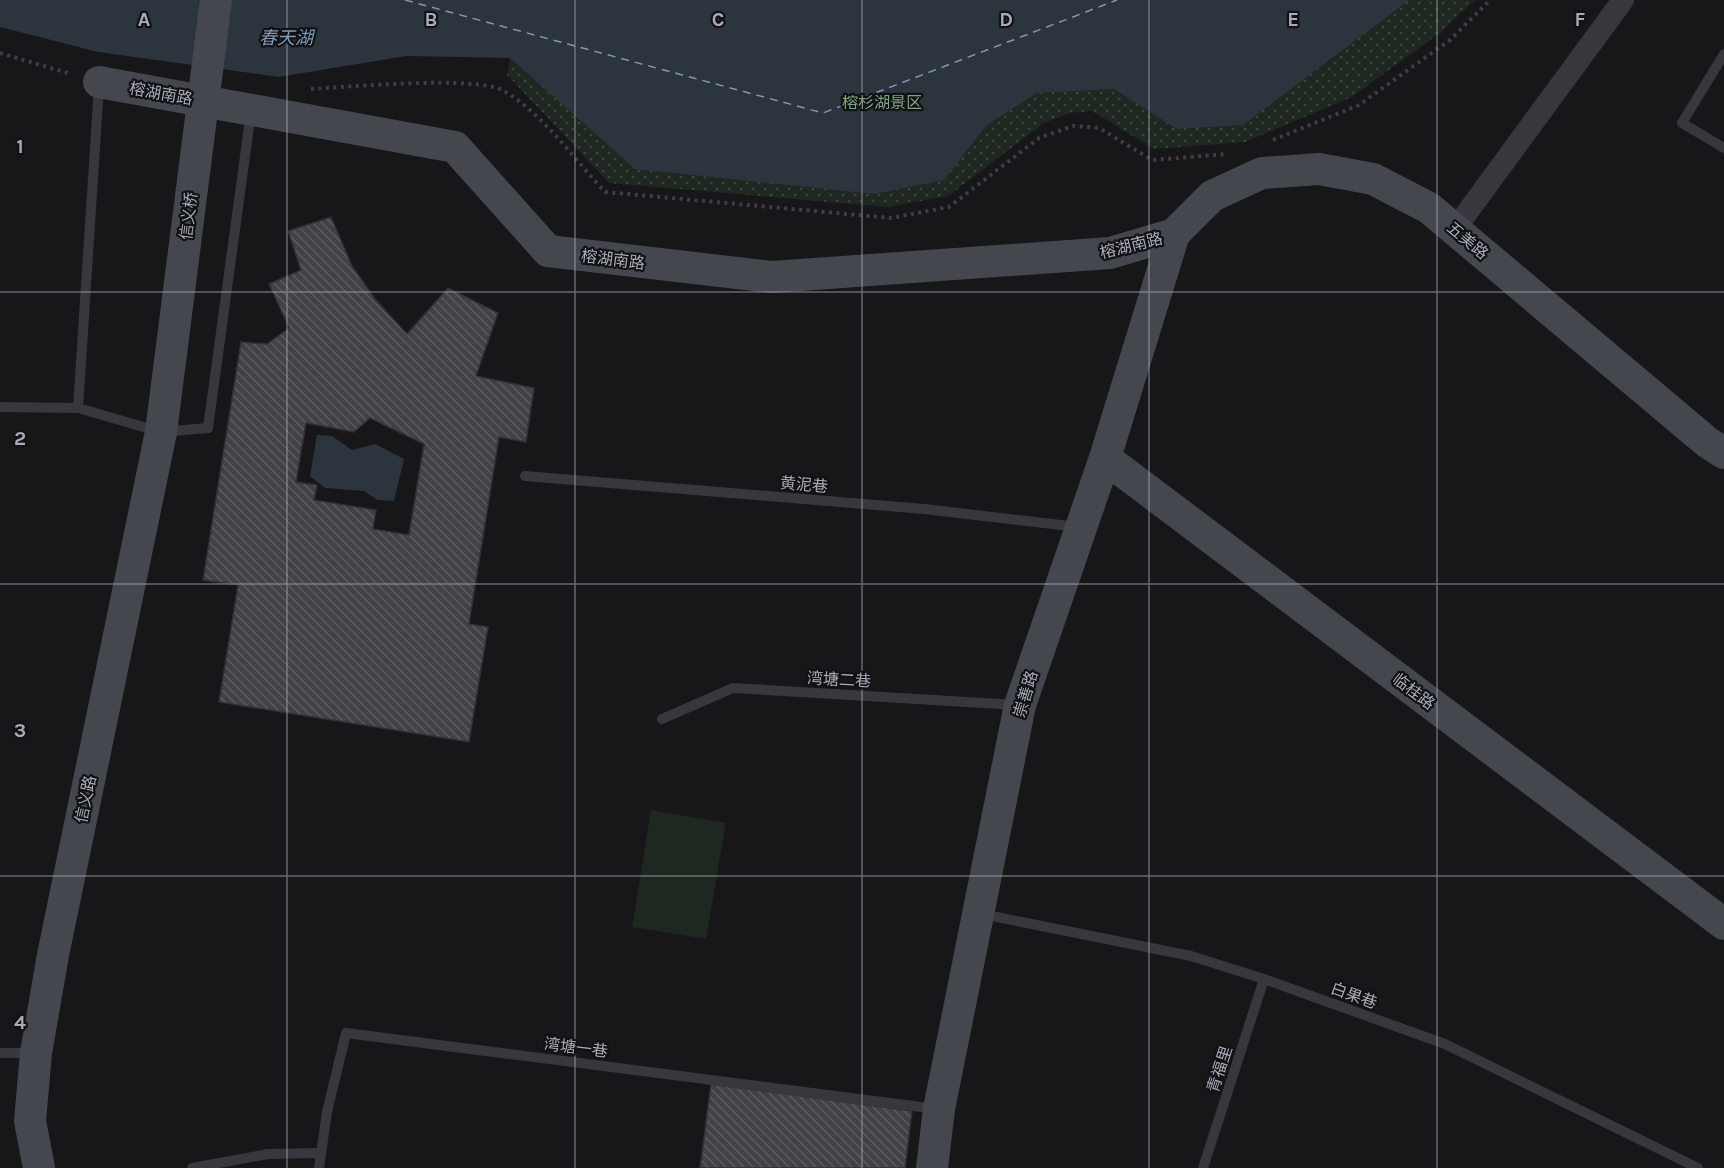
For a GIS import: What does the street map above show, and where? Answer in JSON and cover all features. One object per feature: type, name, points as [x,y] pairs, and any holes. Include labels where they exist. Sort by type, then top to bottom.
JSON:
[{"type":"street","name":"信义桥","points":[[161,432],[216,0]]},
{"type":"street","points":[[1455,229],[1623,0]]},
{"type":"street","name":"榕湖南路","points":[[99,82],[455,147],[548,252],[772,277],[1110,253],[1174,234]]},
{"type":"street","name":"五美路","points":[[1174,234],[1212,196],[1262,173],[1319,169],[1373,178],[1430,208],[1707,442],[1724,453]]},
{"type":"street","name":"崇善路","points":[[932,1168],[939,1109],[1020,705],[1105,458],[1174,234]]},
{"type":"street","name":"信义路","points":[[39,1168],[30,1121],[36,1053],[53,955],[161,432]]},
{"type":"street","name":"临桂路","points":[[1105,458],[1724,924]]},
{"type":"lane","points":[[1724,54],[1682,123],[1724,148]]},
{"type":"lane","points":[[78,408],[99,82]]},
{"type":"lane","points":[[0,407],[78,408],[161,432],[208,428],[251,108]]},
{"type":"lane","name":"黄泥巷","points":[[525,476],[924,509],[1081,527]]},
{"type":"lane","name":"湾塘二巷","points":[[662,719],[734,688],[1020,705]]},
{"type":"lane","name":"白果巷","points":[[979,913],[1191,956],[1264,979],[1445,1044],[1698,1168]]},
{"type":"lane","name":"青福里","points":[[1203,1168],[1264,979]]},
{"type":"lane","name":"湾塘一巷","points":[[319,1168],[346,1032],[939,1109]]},
{"type":"lane","points":[[0,1053],[36,1053]]},
{"type":"lane","points":[[192,1168],[268,1154],[320,1154]]},
{"type":"path","points":[[1265,144],[1359,105],[1450,40],[1490,0]]},
{"type":"path","points":[[0,53],[99,82]]},
{"type":"path","points":[[308,89],[473,83],[501,89],[524,104],[605,192],[891,218],[949,207],[1039,138],[1073,126],[1099,128],[1152,160],[1233,153]]},
{"type":"green space","name":"榕杉湖景区","points":[[520,0],[1475,0],[1441,32],[1352,97],[1245,142],[1154,149],[1092,111],[1070,113],[1044,123],[948,196],[888,207],[609,183],[507,75]]},
{"type":"green space","points":[[651,810],[726,823],[706,939],[632,927]]},
{"type":"water","name":"榕杉湖景区","points":[[0,0],[1409,0],[1243,125],[1177,129],[1114,89],[1037,93],[987,125],[944,180],[874,194],[635,169],[510,58],[406,56],[279,77],[98,52],[0,27]]},
{"type":"water","points":[[317,435],[332,436],[352,450],[375,444],[404,459],[394,501],[377,500],[364,491],[325,488],[310,476]]},
{"type":"building","points":[[331,217],[352,266],[375,299],[407,334],[448,288],[498,313],[476,376],[534,388],[526,442],[499,437],[469,624],[488,627],[469,742],[219,702],[238,585],[203,580],[241,342],[267,344],[289,328],[269,284],[301,270],[288,231]],"holes":[[[370,418],[424,444],[409,535],[373,529],[376,510],[314,500],[317,485],[296,482],[306,423],[354,432]]]},
{"type":"building","points":[[711,1084],[912,1111],[905,1168],[700,1168]]},
{"type":"ferry route","points":[[405,0],[823,113],[1117,0]]},
{"type":"water label","name":"春天湖","points":[[286,38]]}]
